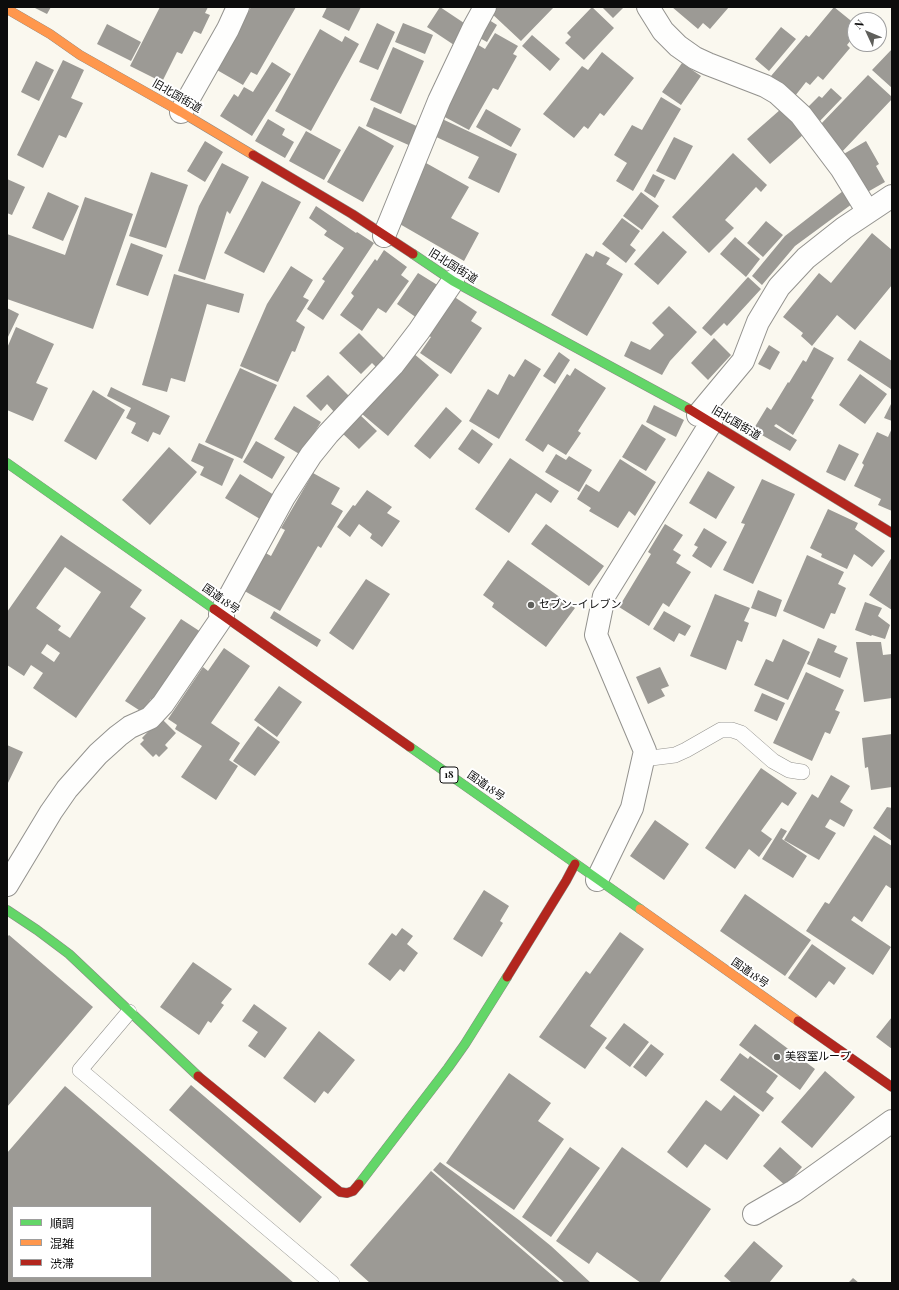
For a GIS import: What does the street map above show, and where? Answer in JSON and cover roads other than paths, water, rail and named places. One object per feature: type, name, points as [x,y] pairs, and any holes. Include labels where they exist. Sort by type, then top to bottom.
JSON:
[{"type":"main road","name":"旧北国街道","points":[[7,9],[50,34],[80,55],[181,112],[352,214],[452,281],[704,419],[892,533]]},
{"type":"main road","name":"国道18号","points":[[7,463],[892,1087]]},
{"type":"main road","points":[[7,910],[69,954],[193,1072],[340,1192],[347,1193],[353,1191],[364,1179],[465,1044],[575,864]]},
{"type":"street","points":[[181,112],[228,29],[238,7]]},
{"type":"street","points":[[384,236],[439,101],[485,7]]},
{"type":"street","points":[[597,880],[632,808],[645,751],[596,635],[604,596],[704,419],[743,361],[758,322],[779,287],[806,258],[844,228],[884,204],[841,168],[812,129],[777,93],[765,86],[695,58],[678,46],[663,31],[648,7]]},
{"type":"street","points":[[7,885],[51,812],[67,789],[98,754],[118,736],[130,727],[150,718],[163,704],[222,615],[284,496],[311,455],[328,434],[393,365],[419,332],[452,281]]},
{"type":"street","points":[[754,1214],[794,1191],[892,1122]]},
{"type":"lane","points":[[643,759],[675,755],[721,730],[732,730],[741,733],[773,761],[789,770],[802,772]]},
{"type":"lane","points":[[129,1012],[80,1070],[332,1283]]},
{"type":"place","name":"セブン-イレブン","points":[[531,605]]},
{"type":"place","name":"美容室ループ","points":[[777,1057]]}]
